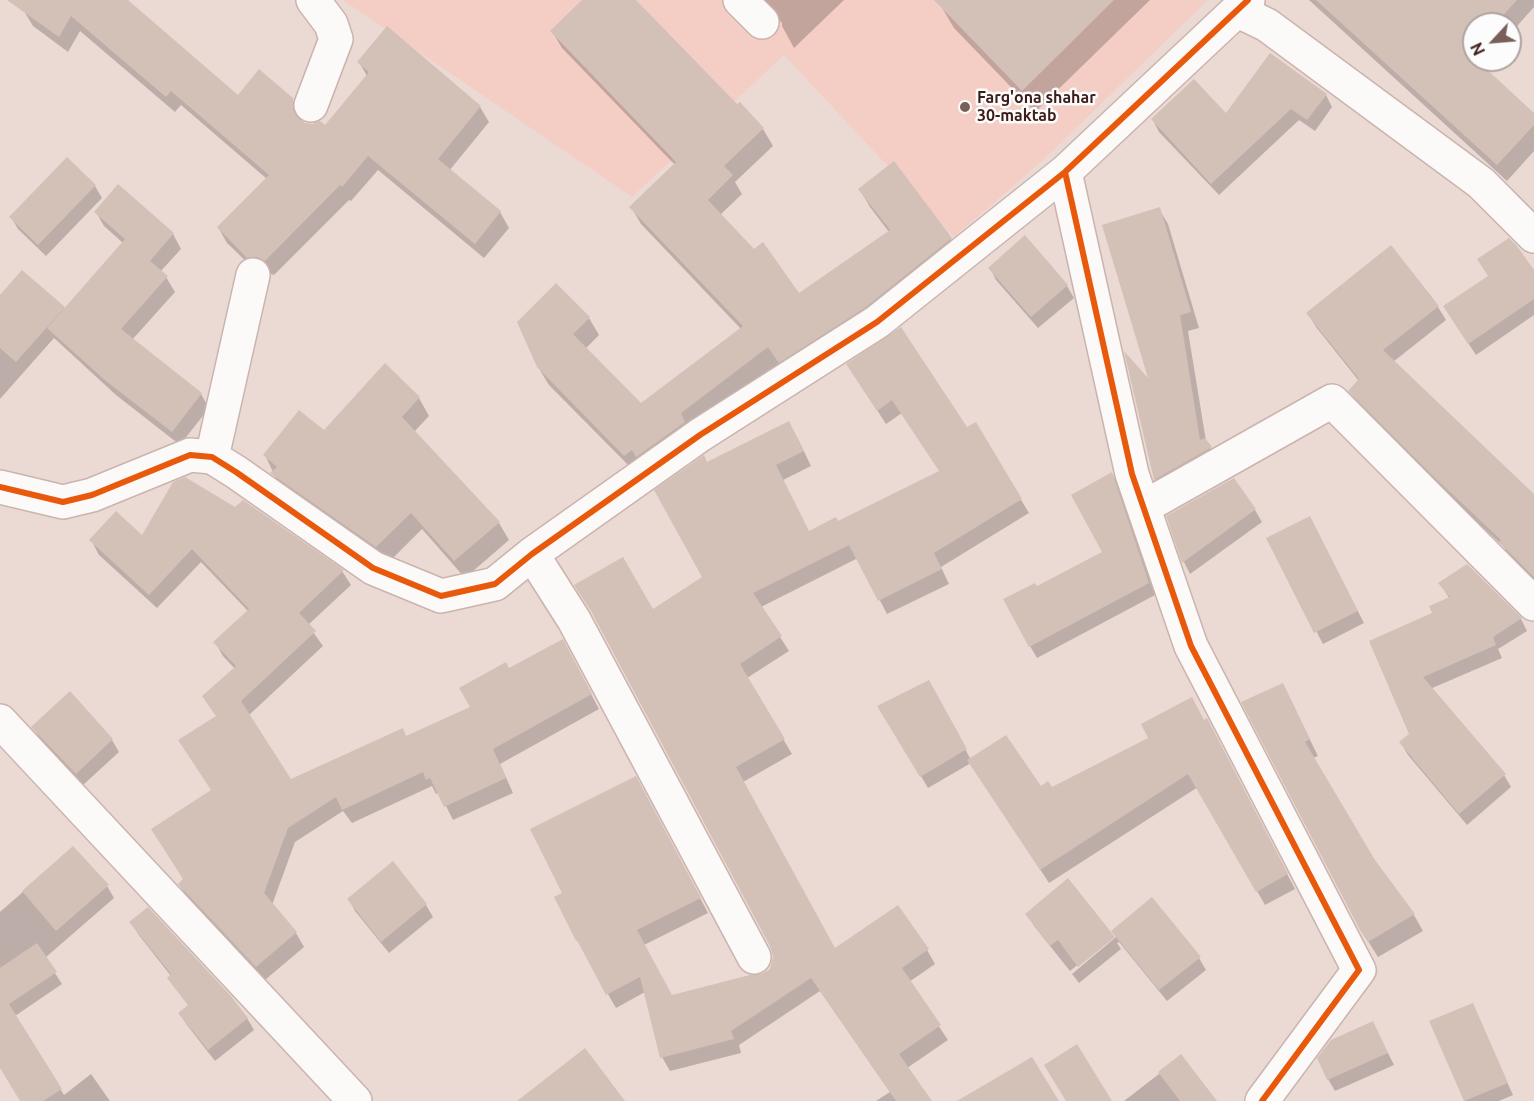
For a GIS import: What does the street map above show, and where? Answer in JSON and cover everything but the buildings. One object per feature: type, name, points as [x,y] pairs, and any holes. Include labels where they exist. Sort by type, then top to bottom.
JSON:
[{"type":"street","points":[[311,105],[336,39],[331,24],[313,0]]},
{"type":"street","points":[[0,487],[63,502],[92,495],[190,455],[212,458],[236,472],[373,567],[441,596],[495,584],[532,554],[700,435],[877,322],[1065,171],[1243,5],[1481,183],[1534,236]]},
{"type":"street","points":[[1065,171],[1132,474],[1191,646],[1359,970],[1262,1101]]},
{"type":"street","points":[[212,458],[253,275]]},
{"type":"street","points":[[1144,507],[1332,401],[1534,604]]},
{"type":"street","points":[[532,554],[574,620],[754,957]]},
{"type":"street","points":[[0,721],[355,1101]]},
{"type":"shaded area","name":"Farg'ona shahar 30-maktab","points":[[343,0],[1208,0],[1043,160],[954,237],[784,55],[632,197]]},
{"type":"cycle path","points":[[0,487],[63,502],[92,495],[190,455],[212,457],[373,568],[441,596],[495,584],[532,554],[700,435],[877,322],[1065,172],[1248,0]]},
{"type":"cycle path","points":[[1065,172],[1132,474],[1191,646],[1359,970],[1262,1101]]},
{"type":"place","name":"Farg'ona shahar 30-maktab","points":[[965,107]]}]
